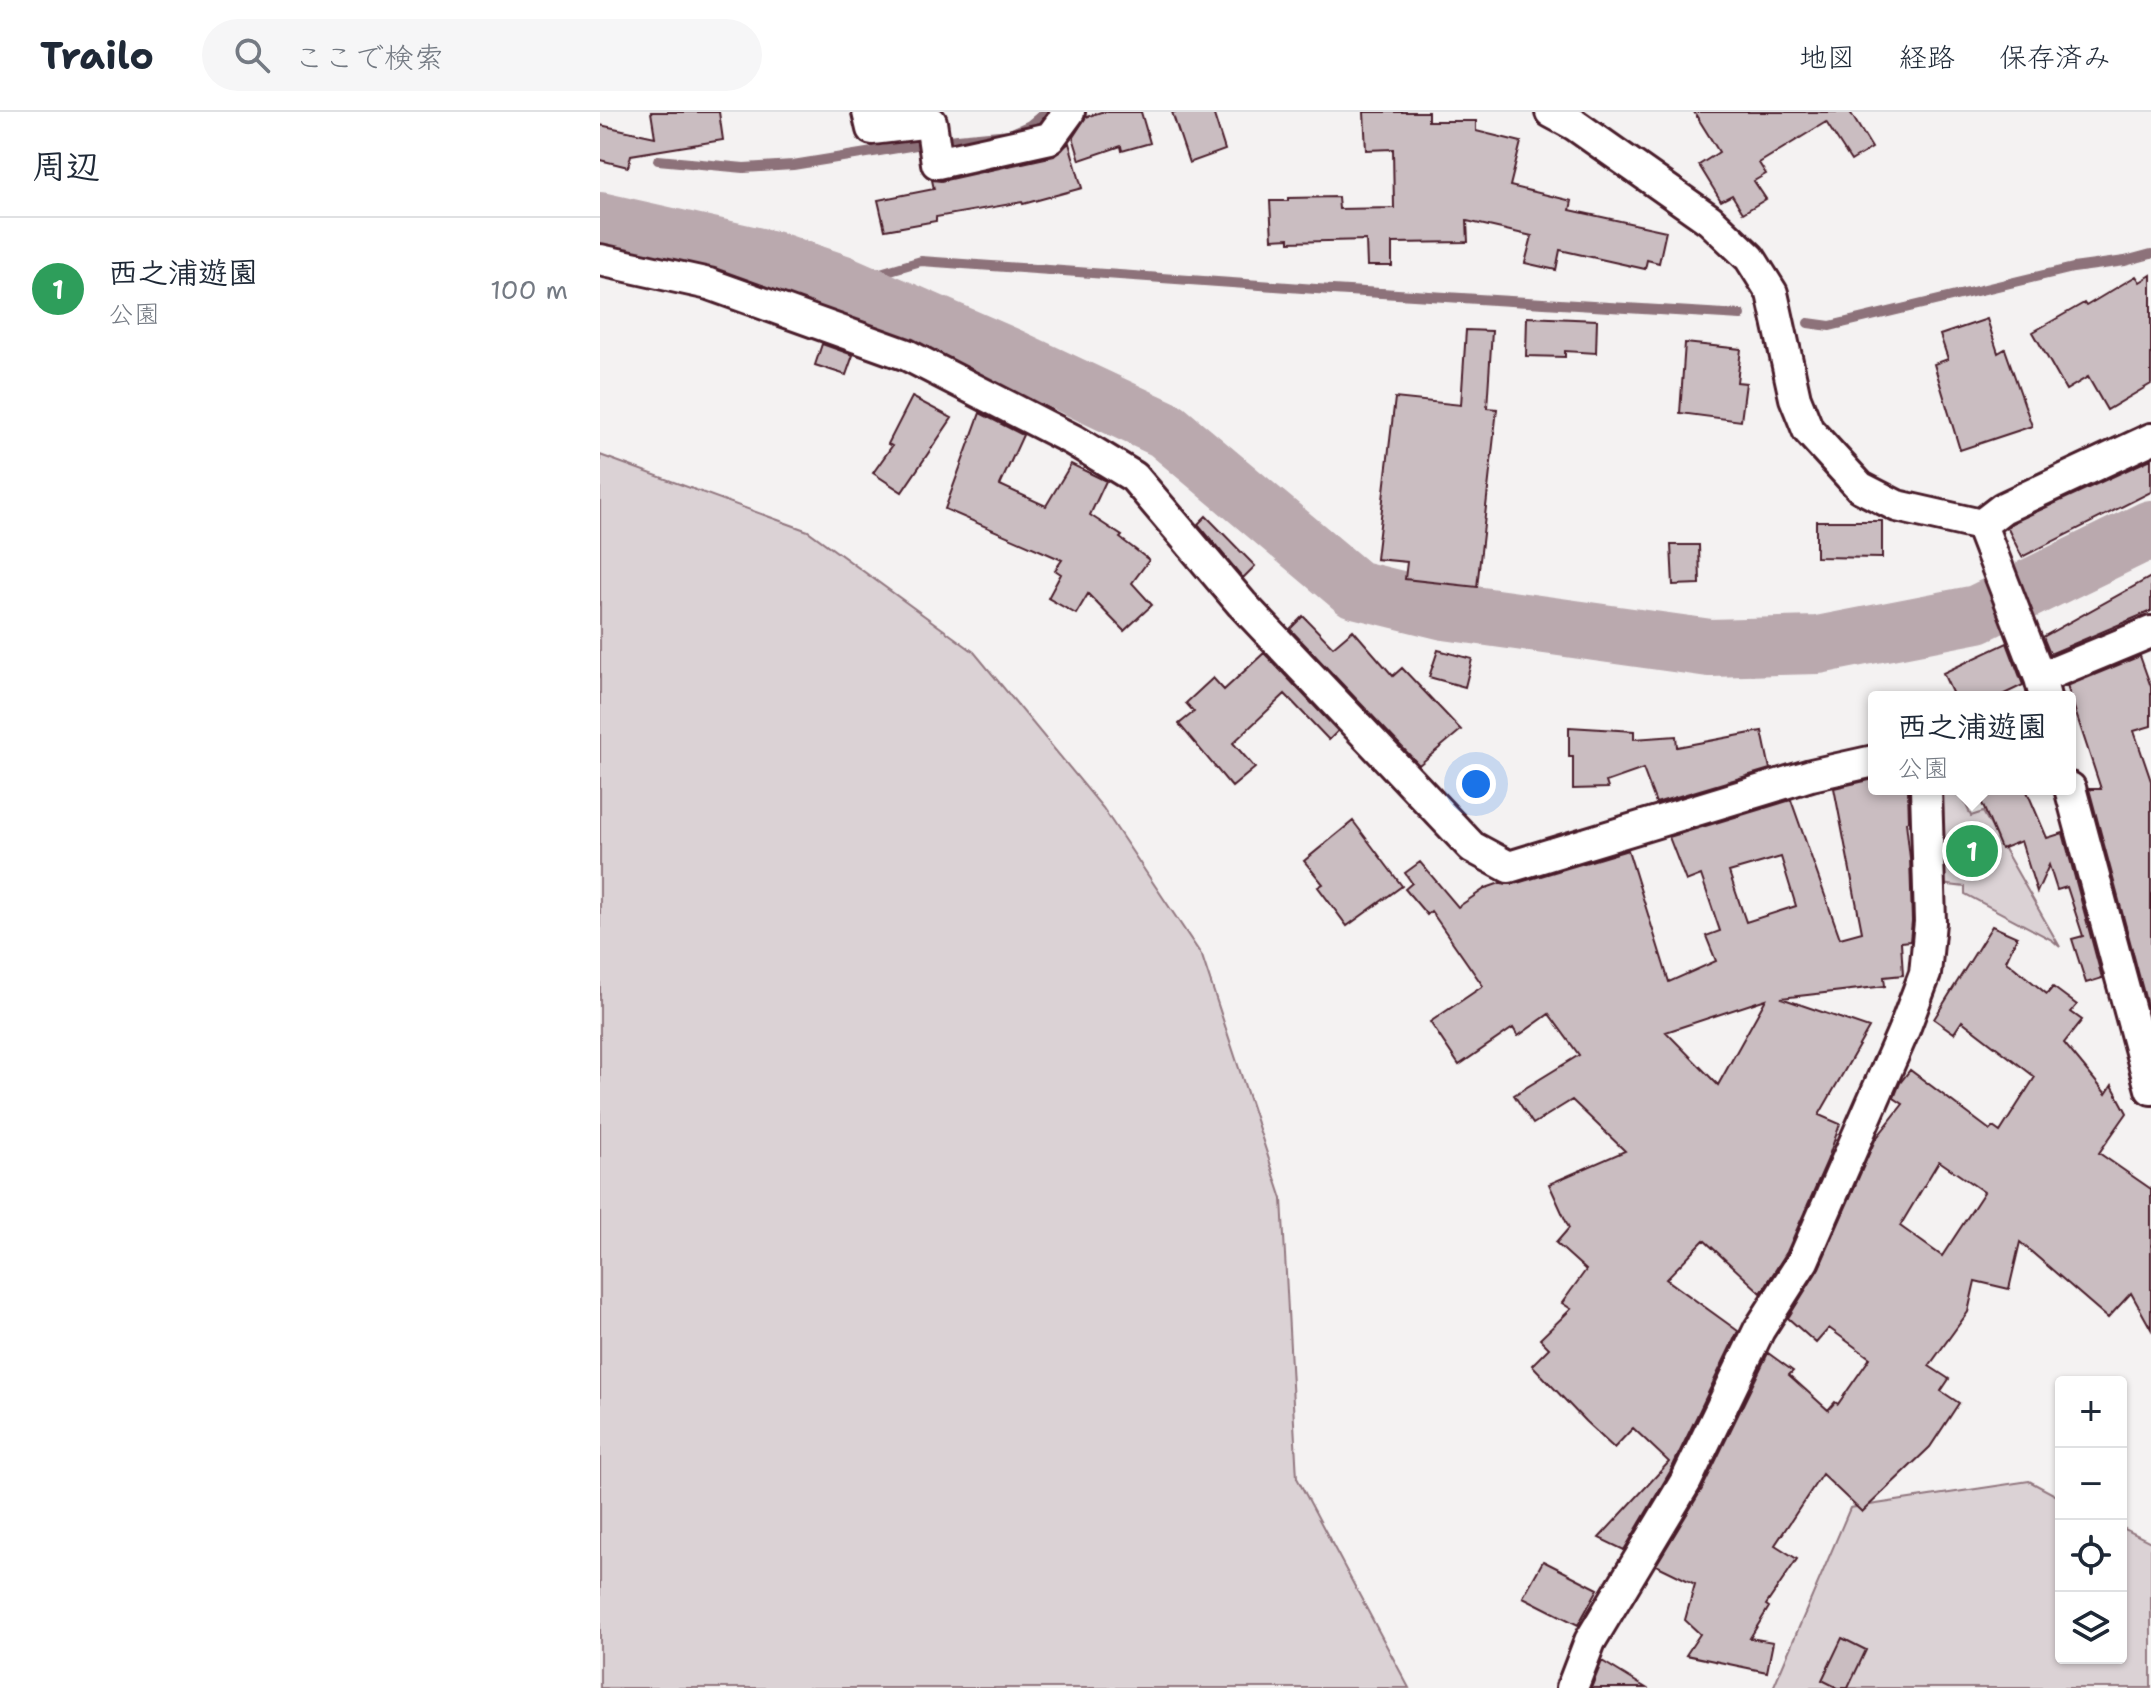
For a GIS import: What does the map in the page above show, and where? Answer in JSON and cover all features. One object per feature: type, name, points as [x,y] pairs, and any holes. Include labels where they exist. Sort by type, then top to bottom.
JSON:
[{"type":"street","points":[[868,112],[872,129],[931,122],[937,163],[1050,138],[1069,112]]},
{"type":"street","points":[[1551,112],[1575,125],[1710,220],[1750,258],[1772,293],[1795,398],[1808,430],[1860,487],[1897,506],[1984,535]]},
{"type":"street","points":[[600,260],[709,284],[907,355],[1073,440],[1134,477],[1242,604],[1472,847],[1509,867],[1811,775],[1868,762]]},
{"type":"street","points":[[1984,535],[2003,508],[2151,439]]},
{"type":"street","points":[[1984,535],[2040,691],[2151,632]]},
{"type":"street","points":[[1572,1688],[1590,1641],[1686,1481],[1759,1330],[1803,1261],[1903,1032],[1925,974],[1928,948],[1926,795]]},
{"type":"street","points":[[2072,795],[2151,1089]]},
{"type":"shaded area","points":[[600,455],[808,531],[974,652],[1103,808],[1202,956],[1282,1199],[1297,1478],[1409,1688],[600,1688]]},
{"type":"shaded area","points":[[1937,795],[1962,795],[1971,816],[1983,812],[2060,947],[1965,894],[1965,887],[1941,884]]},
{"type":"shaded area","points":[[2029,1481],[2055,1495],[2055,1664],[2127,1664],[2127,1530],[2151,1542],[2151,1688],[1773,1688],[1850,1508]]},
{"type":"building","points":[[651,112],[719,112],[723,140],[631,155],[628,167],[600,160],[600,125],[655,137]]},
{"type":"building","points":[[1101,112],[1141,112],[1150,143],[1122,151],[1121,146],[1080,160],[1073,137],[1086,117]]},
{"type":"building","points":[[1172,112],[1213,112],[1225,150],[1189,163]]},
{"type":"building","points":[[1364,112],[1428,112],[1428,121],[1476,121],[1476,131],[1521,142],[1510,186],[1572,201],[1570,210],[1666,231],[1659,263],[1647,260],[1645,269],[1560,250],[1556,270],[1525,263],[1532,236],[1467,221],[1468,242],[1392,243],[1392,266],[1367,266],[1366,240],[1289,242],[1289,238],[1272,239],[1270,201],[1338,197],[1339,209],[1394,208],[1393,149],[1366,150]]},
{"type":"building","points":[[1694,112],[1850,112],[1872,148],[1851,161],[1826,122],[1759,163],[1766,174],[1754,181],[1766,199],[1743,213],[1732,195],[1721,201],[1699,165],[1719,152]]},
{"type":"building","points":[[1069,143],[1082,188],[1023,204],[936,217],[936,221],[885,230],[878,200],[934,189],[932,180],[941,181],[1054,156]]},
{"type":"building","points":[[2151,275],[2151,384],[2107,410],[2088,377],[2066,390],[2033,332],[2084,303],[2086,306],[2136,276],[2140,282]]},
{"type":"building","points":[[1527,317],[1597,320],[1596,353],[1565,351],[1565,357],[1526,356]]},
{"type":"building","points":[[1987,319],[1998,353],[2005,349],[2032,426],[1960,450],[1934,364],[1948,359],[1940,335]]},
{"type":"building","points":[[1466,330],[1492,331],[1487,408],[1497,409],[1477,587],[1405,579],[1407,562],[1376,559],[1395,398],[1461,405]]},
{"type":"building","points":[[1685,343],[1741,349],[1737,382],[1746,383],[1741,421],[1680,413]]},
{"type":"building","points":[[822,344],[853,355],[846,375],[815,365]]},
{"type":"building","points":[[912,397],[952,418],[902,492],[873,473],[892,446],[888,444]]},
{"type":"building","points":[[980,413],[1023,435],[1000,485],[1046,506],[1071,464],[1106,481],[1090,515],[1122,536],[1120,538],[1149,560],[1132,583],[1152,605],[1124,631],[1088,594],[1076,614],[1048,598],[1061,574],[1055,570],[1062,560],[945,509]]},
{"type":"building","points":[[2151,459],[2151,492],[2022,557],[2007,527],[2012,523]]},
{"type":"building","points":[[1206,516],[1255,566],[1243,578],[1198,524]]},
{"type":"building","points":[[1816,521],[1882,521],[1882,558],[1816,557]]},
{"type":"building","points":[[1671,545],[1699,545],[1700,584],[1673,585]]},
{"type":"building","points":[[2151,577],[2151,611],[2050,654],[2043,637]]},
{"type":"building","points":[[1303,616],[1333,647],[1353,630],[1393,676],[1402,668],[1461,730],[1419,765],[1290,629]]},
{"type":"building","points":[[2007,643],[2023,685],[2010,691],[1951,691],[1943,673]]},
{"type":"building","points":[[1438,650],[1472,659],[1465,687],[1429,677]]},
{"type":"building","points":[[1264,653],[1338,731],[1329,740],[1285,694],[1233,743],[1255,768],[1232,787],[1179,724],[1194,712],[1186,703],[1213,678],[1224,690]]},
{"type":"building","points":[[2140,656],[2151,687],[2151,726],[2134,731],[2151,781],[2151,1020],[2089,789],[2101,789],[2076,713],[2076,691],[2069,691],[2067,686]]},
{"type":"building","points":[[1569,727],[1634,731],[1634,739],[1676,736],[1677,747],[1762,731],[1770,769],[1656,803],[1643,769],[1606,782],[1608,788],[1573,789]]},
{"type":"building","points":[[1868,780],[1868,795],[1908,795],[1909,821],[1906,822],[1912,921],[1910,941],[1901,942],[1903,975],[1884,977],[1885,986],[1781,998],[1869,1028],[1819,1115],[1840,1124],[1787,1252],[1761,1293],[1704,1240],[1666,1279],[1738,1331],[1670,1472],[1624,1550],[1599,1538],[1669,1462],[1633,1428],[1614,1448],[1532,1365],[1549,1348],[1540,1339],[1571,1309],[1562,1303],[1586,1270],[1556,1243],[1569,1228],[1549,1184],[1625,1151],[1572,1100],[1533,1124],[1514,1095],[1579,1055],[1549,1014],[1518,1036],[1513,1028],[1459,1065],[1430,1022],[1483,986],[1431,911],[1427,915],[1405,889],[1412,883],[1405,873],[1420,862],[1458,907],[1486,888],[1500,883],[1514,884],[1628,850],[1669,982],[1716,961],[1706,936],[1720,931],[1701,875],[1686,881],[1669,837],[1791,800],[1840,938],[1862,932],[1834,788]],"holes":[[[1781,857],[1796,906],[1746,922],[1729,872]],[[1766,999],[1718,1085],[1666,1032]]]},
{"type":"building","points":[[1978,795],[2029,795],[2047,838],[2063,833],[2102,978],[2086,983],[2072,939],[2083,936],[2067,887],[2057,890],[2049,865],[2037,892],[2021,841],[2001,849]]},
{"type":"building","points":[[1353,821],[1402,886],[1347,926],[1318,887],[1323,884],[1304,861]]},
{"type":"building","points":[[1992,926],[2017,937],[2006,961],[2047,994],[2053,987],[2077,1005],[2071,1012],[2082,1020],[2064,1043],[2106,1094],[2112,1085],[2127,1113],[2099,1153],[2151,1189],[2151,1329],[2131,1293],[2108,1318],[2020,1242],[2009,1289],[1975,1281],[1968,1312],[1929,1366],[1949,1379],[1941,1391],[1959,1403],[1930,1447],[1862,1512],[1822,1474],[1775,1545],[1797,1559],[1766,1605],[1769,1607],[1750,1638],[1773,1642],[1767,1672],[1686,1655],[1700,1634],[1685,1620],[1695,1584],[1656,1565],[1702,1489],[1768,1353],[1793,1371],[1789,1375],[1828,1410],[1835,1402],[1838,1404],[1870,1358],[1829,1328],[1816,1343],[1788,1318],[1819,1268],[1875,1140],[1903,1104],[1894,1098],[1900,1083],[1910,1070],[1990,1130],[1993,1127],[2000,1132],[2035,1077],[1962,1021],[1954,1033],[1934,1019]],"holes":[[[1939,1161],[1984,1192],[1942,1256],[1900,1226]]]},
{"type":"building","points":[[1543,1561],[1598,1589],[1578,1625],[1523,1597]]},
{"type":"building","points":[[1842,1638],[1866,1650],[1848,1688],[1838,1688],[1822,1680]]},
{"type":"building","points":[[1602,1661],[1646,1688],[1591,1688]]},
{"type":"waterway","points":[[658,160],[744,168],[793,165],[947,140],[1010,134],[1030,125],[1046,112]]},
{"type":"waterway","points":[[600,221],[773,260],[843,284],[1008,356],[1166,430],[1355,589],[1445,611],[1710,648],[1818,645],[1977,614],[2151,529]]},
{"type":"waterway","points":[[1808,323],[1830,326],[2073,268],[2151,254]]},
{"type":"waterway","points":[[843,284],[921,261],[1741,315]]},
{"type":"place","name":"西之浦遊園","points":[[1972,851]]}]
